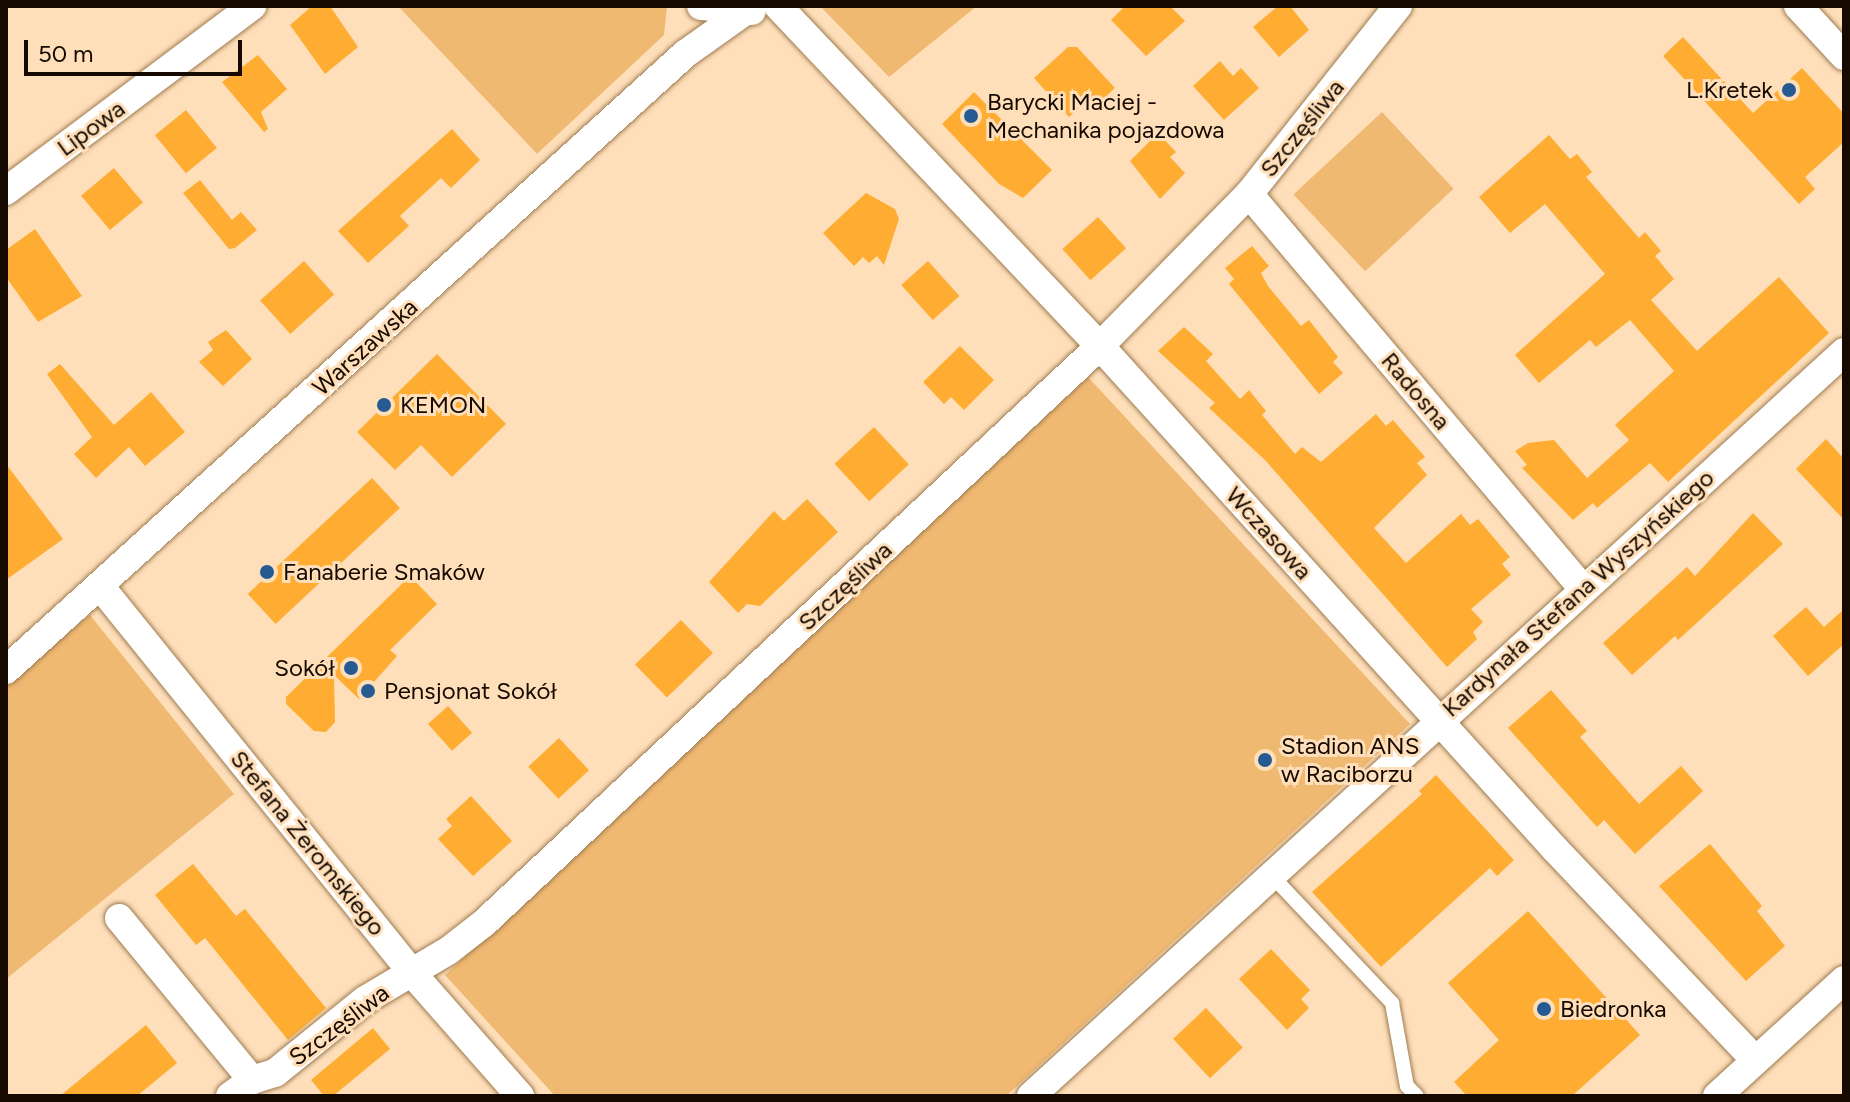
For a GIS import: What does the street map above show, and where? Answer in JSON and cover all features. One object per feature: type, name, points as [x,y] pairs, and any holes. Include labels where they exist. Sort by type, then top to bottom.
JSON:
[{"type":"street","name":"Lipowa","points":[[6,191],[252,6]]},
{"type":"street","points":[[685,54],[694,6]]},
{"type":"street","name":"Wczasowa","points":[[701,6],[744,12],[779,7],[1100,346],[1439,720],[1755,1060]]},
{"type":"street","name":"Szczęśliwa","points":[[241,1088],[275,1073],[365,1000],[412,973],[484,923],[1100,346],[1249,194],[1398,6]]},
{"type":"street","points":[[1798,6],[1844,56]]},
{"type":"street","points":[[685,54],[744,12]]},
{"type":"street","name":"Warszawska","points":[[9,662],[100,586],[685,54]]},
{"type":"street","name":"Radosna","points":[[1249,194],[1583,589]]},
{"type":"street","name":"Kardynała Stefana Wyszyńskiego","points":[[1031,1096],[1844,352]]},
{"type":"street","name":"Stefana Żeromskiego","points":[[100,586],[412,973],[520,1096]]},
{"type":"street","points":[[119,918],[241,1088]]},
{"type":"street","points":[[1717,1096],[1844,980]]},
{"type":"lane","points":[[1272,876],[1392,1003],[1407,1086],[1417,1096]]},
{"type":"shaded area","points":[[398,6],[667,6],[664,35],[537,154]]},
{"type":"shaded area","points":[[820,6],[977,6],[889,77]]},
{"type":"shaded area","points":[[1382,112],[1454,189],[1365,271],[1294,195]]},
{"type":"shaded area","name":"Stadion ANS w Raciborzu","points":[[1088,377],[1410,724],[1006,1096],[555,1096],[445,975]]},
{"type":"shaded area","points":[[90,615],[234,794],[6,979],[6,682]]},
{"type":"building","points":[[312,6],[330,6],[358,47],[325,74],[290,25]]},
{"type":"building","points":[[1125,6],[1170,6],[1185,21],[1146,56],[1111,20]]},
{"type":"building","points":[[1278,6],[1290,6],[1309,30],[1279,57],[1253,27]]},
{"type":"building","points":[[1683,37],[1753,113],[1802,68],[1844,114],[1844,142],[1805,177],[1815,189],[1799,204],[1663,56]]},
{"type":"building","points":[[1068,47],[1077,47],[1115,88],[1090,111],[1083,104],[1069,117],[1034,78]]},
{"type":"building","points":[[258,55],[287,89],[261,112],[268,129],[264,132],[222,82]]},
{"type":"building","points":[[1220,61],[1233,76],[1241,68],[1259,88],[1224,120],[1193,86]]},
{"type":"building","points":[[974,92],[1052,170],[1023,198],[999,184],[942,124]]},
{"type":"building","points":[[186,110],[217,148],[186,173],[155,135]]},
{"type":"building","points":[[452,129],[480,160],[451,188],[441,178],[400,216],[409,226],[368,263],[338,231]]},
{"type":"building","points":[[1158,133],[1176,152],[1170,157],[1185,173],[1160,199],[1130,161]]},
{"type":"building","points":[[1549,135],[1570,159],[1577,154],[1592,172],[1586,177],[1639,238],[1645,232],[1661,251],[1655,256],[1674,279],[1651,300],[1697,351],[1779,277],[1829,333],[1668,482],[1650,463],[1597,508],[1593,503],[1573,520],[1522,468],[1527,465],[1515,451],[1528,443],[1554,440],[1587,478],[1629,440],[1615,425],[1674,371],[1630,320],[1596,347],[1590,340],[1539,383],[1515,355],[1605,274],[1545,204],[1510,233],[1479,197]]},
{"type":"building","points":[[114,168],[143,202],[110,230],[81,196]]},
{"type":"building","points":[[200,180],[232,220],[241,212],[257,230],[235,248],[229,249],[183,193]]},
{"type":"building","points":[[866,193],[895,209],[899,219],[884,265],[877,256],[869,263],[863,257],[854,266],[823,233]]},
{"type":"building","points":[[1098,217],[1126,248],[1090,280],[1062,249]]},
{"type":"building","points":[[35,229],[82,296],[38,322],[6,277],[6,250]]},
{"type":"building","points":[[1252,246],[1269,266],[1261,273],[1268,286],[1301,326],[1309,320],[1338,357],[1333,362],[1343,373],[1319,394],[1229,284],[1234,279],[1225,268]]},
{"type":"building","points":[[304,261],[334,294],[290,334],[260,300]]},
{"type":"building","points":[[928,261],[959,296],[933,320],[901,285]]},
{"type":"building","points":[[1184,327],[1213,354],[1206,361],[1240,399],[1249,390],[1266,411],[1262,415],[1295,454],[1302,447],[1321,462],[1376,414],[1386,426],[1393,420],[1425,457],[1417,463],[1427,475],[1374,528],[1406,563],[1461,514],[1470,525],[1478,519],[1510,557],[1502,564],[1511,575],[1471,609],[1483,622],[1473,632],[1477,639],[1447,667],[1265,460],[1209,408],[1215,403],[1158,351]]},
{"type":"building","points":[[226,330],[252,359],[223,386],[199,362],[213,350],[208,342]]},
{"type":"building","points":[[960,346],[994,380],[964,410],[951,397],[944,404],[923,382]]},
{"type":"building","points":[[437,354],[506,424],[452,477],[421,445],[395,470],[357,432]]},
{"type":"building","points":[[60,364],[114,425],[151,392],[185,432],[145,466],[129,447],[96,478],[74,454],[92,437],[47,374]]},
{"type":"building","points":[[874,427],[909,464],[869,501],[835,464]]},
{"type":"building","points":[[1826,439],[1844,459],[1844,520],[1796,469]]},
{"type":"building","points":[[6,464],[63,539],[6,580]]},
{"type":"building","points":[[372,478],[400,508],[276,624],[248,594]]},
{"type":"building","points":[[807,499],[838,532],[760,606],[747,604],[738,613],[709,582],[774,511],[784,521]]},
{"type":"building","points":[[1753,513],[1783,544],[1678,640],[1675,636],[1632,675],[1603,643],[1687,567],[1695,576]]},
{"type":"building","name":"Sokół","points":[[410,576],[437,604],[390,650],[397,656],[359,699],[334,675],[335,722],[326,732],[314,731],[286,704],[286,697]]},
{"type":"building","points":[[1806,607],[1824,627],[1844,609],[1844,644],[1808,676],[1773,636]]},
{"type":"building","points":[[681,620],[713,653],[667,698],[635,664]]},
{"type":"building","points":[[1551,690],[1587,731],[1580,737],[1639,804],[1681,766],[1703,791],[1635,854],[1604,820],[1597,827],[1508,728]]},
{"type":"building","points":[[448,706],[472,733],[452,751],[428,724]]},
{"type":"building","points":[[559,738],[589,770],[558,799],[528,767]]},
{"type":"building","points":[[1436,775],[1514,860],[1497,876],[1490,868],[1381,967],[1312,892],[1422,794],[1419,791]]},
{"type":"building","points":[[471,796],[512,841],[473,876],[438,839],[452,826],[446,819]]},
{"type":"building","points":[[1710,844],[1762,906],[1757,911],[1785,946],[1746,981],[1659,886]]},
{"type":"building","points":[[193,864],[236,916],[245,909],[326,1008],[288,1040],[205,938],[196,945],[155,895]]},
{"type":"building","name":"Biedronka","points":[[1528,911],[1640,1035],[1572,1096],[1467,1096],[1454,1082],[1499,1040],[1448,983]]},
{"type":"building","points":[[1271,949],[1310,990],[1301,999],[1309,1008],[1287,1030],[1239,979]]},
{"type":"building","points":[[1206,1008],[1243,1047],[1210,1078],[1173,1039]]},
{"type":"building","points":[[146,1025],[177,1063],[137,1096],[60,1096]]},
{"type":"building","points":[[373,1028],[390,1049],[333,1096],[324,1096],[311,1080]]},
{"type":"place","name":"L.Kretek","points":[[1789,90]]},
{"type":"place","name":"Barycki Maciej - Mechanika pojazdowa","points":[[971,116]]},
{"type":"place","name":"KEMON","points":[[384,405]]},
{"type":"place","name":"Fanaberie Smaków","points":[[267,572]]},
{"type":"place","name":"Sokół","points":[[351,668]]},
{"type":"place","name":"Pensjonat Sokół","points":[[368,691]]},
{"type":"place","name":"Stadion ANS w Raciborzu","points":[[1265,760]]},
{"type":"place","name":"Biedronka","points":[[1544,1009]]}]
